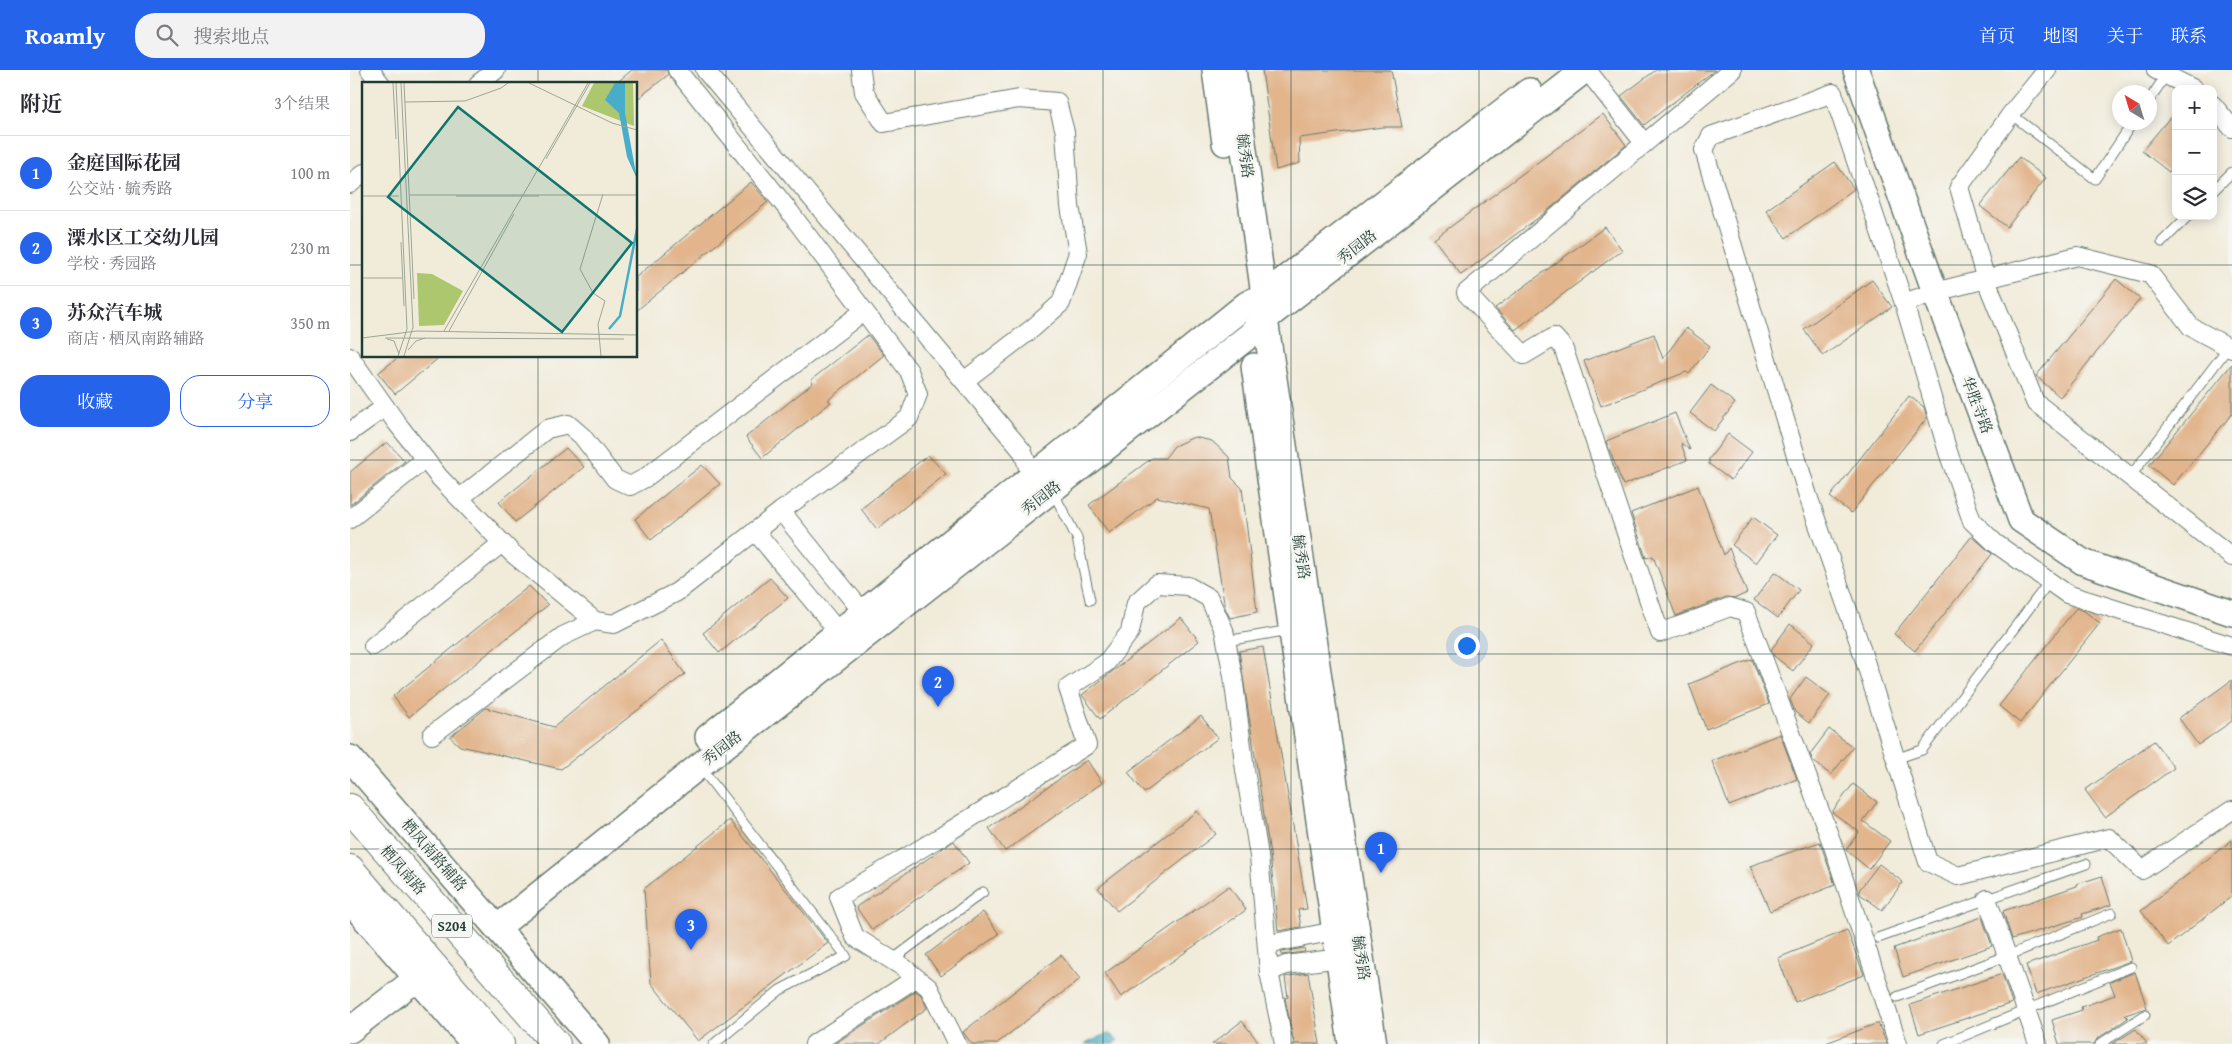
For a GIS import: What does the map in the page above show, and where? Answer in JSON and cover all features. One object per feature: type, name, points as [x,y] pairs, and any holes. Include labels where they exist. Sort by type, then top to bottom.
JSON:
[{"type":"main road","name":"栖凤南路","points":[[350,808],[556,1044]]},
{"type":"main road","name":"S204","points":[[350,869],[500,1044]]},
{"type":"street","points":[[370,70],[379,82]]},
{"type":"street","points":[[481,82],[496,70]]},
{"type":"street","points":[[350,357],[425,459],[502,543],[596,621],[614,624],[676,592],[781,510],[909,418],[918,394],[909,371],[789,211],[676,70]]},
{"type":"street","points":[[706,70],[1023,452],[1042,483]]},
{"type":"street","points":[[861,70],[864,92],[884,123],[1019,99],[1056,102],[1065,132],[1070,206],[1078,253],[1061,304],[964,381]]},
{"type":"street","name":"毓秀路","points":[[1215,70],[1374,1044]]},
{"type":"street","name":"毓秀路","points":[[1233,70],[1256,313],[1292,630],[1351,1044]]},
{"type":"street","name":"秀园路","points":[[491,921],[1256,313],[1557,70]]},
{"type":"street","points":[[1586,70],[1644,143]]},
{"type":"street","name":"秀园路","points":[[1256,313],[1586,70]]},
{"type":"street","points":[[1732,70],[1466,293],[1524,355],[1554,337],[1563,347],[1660,633],[1730,606],[1746,612],[1833,846],[1898,1044]]},
{"type":"street","name":"华胜寺路","points":[[1856,70],[1935,292],[2021,520],[2083,562],[2232,614]]},
{"type":"street","points":[[2047,70],[2011,114],[1959,187],[1986,280],[2034,402],[2232,557]]},
{"type":"street","points":[[2161,72],[2186,85]]},
{"type":"street","points":[[2232,646],[2067,594],[1995,543],[1972,521],[1948,452],[1904,303],[1834,93],[1711,136],[1704,150],[1808,496],[1859,642],[1928,862],[1958,876],[2109,838],[2142,870],[2232,810]]},
{"type":"street","points":[[2217,110],[2232,128]]},
{"type":"street","points":[[350,184],[362,175]]},
{"type":"street","points":[[1904,303],[1935,292],[2077,256],[2150,274],[2191,327],[2231,345]]},
{"type":"street","points":[[460,498],[547,429],[568,424],[582,436],[615,478],[630,486],[646,478],[864,311]]},
{"type":"street","points":[[350,432],[385,407]]},
{"type":"street","points":[[350,519],[425,459]]},
{"type":"street","points":[[781,510],[869,620]]},
{"type":"street","points":[[755,531],[845,639]]},
{"type":"street","points":[[373,646],[502,543]]},
{"type":"street","points":[[957,1044],[929,988],[892,960],[856,937],[839,897],[942,836],[1087,745],[1068,688],[1106,663],[1130,632],[1136,603],[1157,584],[1188,586],[1210,598],[1224,630],[1233,676],[1245,770],[1259,856],[1269,972],[1284,1044]]},
{"type":"street","points":[[432,735],[563,636],[596,621]]},
{"type":"street","name":"秀园路","points":[[491,921],[699,766],[845,639]]},
{"type":"street","name":"栖凤南路辅路","points":[[350,758],[597,1044]]},
{"type":"street","points":[[1987,899],[2038,1044]]},
{"type":"street","points":[[350,901],[474,1044]]},
{"type":"street","points":[[1267,947],[1279,942],[1335,931]]},
{"type":"street","points":[[1269,972],[1286,965],[1340,958]]},
{"type":"street","points":[[814,1044],[916,978]]},
{"type":"street","points":[[350,1030],[407,986],[420,981]]},
{"type":"lane","points":[[2156,85],[2161,72]]},
{"type":"lane","points":[[2011,114],[2095,179],[2128,130]]},
{"type":"lane","points":[[2217,187],[2232,172]]},
{"type":"lane","points":[[2162,242],[2184,220]]},
{"type":"lane","points":[[2130,477],[2231,345]]},
{"type":"lane","points":[[1042,483],[1077,538],[1090,600]]},
{"type":"lane","points":[[1896,759],[1922,750],[2049,582]]},
{"type":"lane","points":[[1226,641],[1292,630]]},
{"type":"lane","points":[[699,766],[846,956],[780,990],[714,1044]]},
{"type":"lane","points":[[1878,938],[2086,864]]},
{"type":"lane","points":[[892,960],[983,892]]},
{"type":"lane","points":[[1898,997],[2007,956],[2112,913]]},
{"type":"lane","points":[[1944,1044],[2131,966]]},
{"type":"lane","points":[[2100,1044],[2146,1015]]},
{"type":"water","points":[[1108,1033],[1118,1040],[1115,1044],[1085,1044]]},
{"type":"building","points":[[632,70],[667,70],[668,75],[638,98],[638,82],[617,82]]},
{"type":"building","points":[[1262,70],[1391,70],[1402,127],[1383,127],[1299,138],[1300,163],[1276,170]]},
{"type":"building","points":[[1656,70],[1715,70],[1644,125],[1621,96]]},
{"type":"building","points":[[1603,114],[1626,145],[1546,212],[1461,275],[1434,239]]},
{"type":"building","points":[[2172,115],[2172,168],[2169,172],[2142,151]]},
{"type":"building","points":[[2019,157],[2046,178],[2007,227],[1980,206]]},
{"type":"building","points":[[1835,162],[1854,189],[1786,238],[1766,210]]},
{"type":"building","points":[[751,182],[768,202],[638,309],[638,275]]},
{"type":"building","points":[[1605,227],[1622,250],[1515,330],[1495,308]]},
{"type":"building","points":[[2116,279],[2140,299],[2060,397],[2036,376]]},
{"type":"building","points":[[1872,280],[1892,307],[1823,356],[1804,329]]},
{"type":"building","points":[[1686,328],[1710,346],[1689,374],[1686,372],[1601,406],[1584,361],[1654,334],[1663,359]]},
{"type":"building","points":[[868,335],[884,355],[828,400],[831,402],[762,458],[746,437],[813,383],[811,380]]},
{"type":"building","points":[[397,358],[439,358],[395,394],[378,373]]},
{"type":"building","points":[[2232,364],[2232,414],[2173,485],[2149,465]]},
{"type":"building","points":[[1711,385],[1735,403],[1714,431],[1690,413]]},
{"type":"building","points":[[1909,396],[1924,407],[1927,418],[1851,513],[1830,497]]},
{"type":"building","points":[[1675,413],[1690,450],[1681,443],[1687,460],[1623,485],[1606,441]]},
{"type":"building","points":[[1728,434],[1752,452],[1731,480],[1709,464],[1709,459]]},
{"type":"building","points":[[1194,437],[1212,441],[1229,457],[1232,478],[1242,488],[1257,612],[1230,618],[1225,608],[1209,509],[1157,497],[1109,533],[1089,505],[1152,458],[1165,458],[1174,446]]},
{"type":"building","points":[[387,442],[405,461],[350,505],[350,472]]},
{"type":"building","points":[[566,448],[584,467],[515,522],[499,502]]},
{"type":"building","points":[[928,455],[946,474],[877,529],[861,509]]},
{"type":"building","points":[[702,465],[720,484],[651,540],[635,519]]},
{"type":"building","points":[[1698,486],[1724,555],[1729,548],[1747,593],[1736,598],[1726,597],[1676,616],[1653,556],[1646,558],[1631,513]]},
{"type":"building","points":[[1753,517],[1777,535],[1756,563],[1732,545]]},
{"type":"building","points":[[1972,536],[1992,554],[1915,651],[1894,634]]},
{"type":"building","points":[[1775,572],[1799,590],[1778,618],[1754,600]]},
{"type":"building","points":[[770,578],[788,598],[719,653],[703,633]]},
{"type":"building","points":[[529,586],[548,605],[409,717],[393,696]]},
{"type":"building","points":[[2076,608],[2084,611],[2100,623],[2020,723],[1999,706]]},
{"type":"building","points":[[1181,618],[1199,641],[1100,719],[1082,695]]},
{"type":"building","points":[[1790,624],[1814,643],[1793,671],[1774,656],[1771,650]]},
{"type":"building","points":[[661,640],[685,674],[561,769],[460,746],[450,737],[486,708],[554,727]]},
{"type":"building","points":[[1263,647],[1307,909],[1298,910],[1301,927],[1278,931],[1270,854],[1239,651]]},
{"type":"building","points":[[1752,659],[1769,704],[1706,729],[1689,684]]},
{"type":"building","points":[[1806,677],[1830,695],[1809,723],[1795,712],[1790,699]]},
{"type":"building","points":[[2232,680],[2232,721],[2198,745],[2179,718]]},
{"type":"building","points":[[1201,716],[1218,738],[1144,793],[1128,772]]},
{"type":"building","points":[[1829,729],[1853,747],[1831,775],[1813,761],[1810,754]]},
{"type":"building","points":[[1780,734],[1797,779],[1729,806],[1712,761]]},
{"type":"building","points":[[2154,741],[2174,768],[2105,817],[2085,790]]},
{"type":"building","points":[[1087,760],[1102,783],[1005,851],[989,828]]},
{"type":"building","points":[[1853,784],[1877,802],[1863,821],[1890,841],[1869,869],[1846,850],[1859,832],[1832,812]]},
{"type":"building","points":[[1197,811],[1216,834],[1117,911],[1098,888]]},
{"type":"building","points":[[730,820],[828,943],[698,1041],[651,983],[644,889]]},
{"type":"building","points":[[2232,840],[2232,896],[2168,946],[2141,911]]},
{"type":"building","points":[[954,841],[969,863],[872,930],[856,907]]},
{"type":"building","points":[[1820,842],[1835,885],[1770,911],[1750,866]]},
{"type":"building","points":[[1879,864],[1903,882],[1882,910],[1860,894],[1859,890]]},
{"type":"building","points":[[2102,876],[2111,905],[2082,914],[2083,917],[2012,939],[2003,911]]},
{"type":"building","points":[[1229,886],[1246,910],[1121,997],[1105,973]]},
{"type":"building","points":[[983,912],[999,934],[941,976],[926,955]]},
{"type":"building","points":[[1982,917],[1992,946],[1903,977],[1894,948]]},
{"type":"building","points":[[2121,928],[2131,961],[2036,994],[2026,965],[2097,940],[2096,937]]},
{"type":"building","points":[[1847,930],[1864,975],[1795,1002],[1778,958]]},
{"type":"building","points":[[1304,948],[1305,952],[1281,955],[1282,952]]},
{"type":"building","points":[[1061,955],[1080,979],[996,1044],[972,1044],[963,1032]]},
{"type":"building","points":[[2135,972],[2147,1008],[2125,1015],[2128,1018],[2097,1039],[2094,1044],[2059,1044],[2052,1020],[2082,1010],[2081,1007],[2115,995],[2110,982]]},
{"type":"building","points":[[1308,973],[1320,1044],[1294,1044],[1285,998],[1288,997],[1285,977]]},
{"type":"building","points":[[2002,974],[2012,1003],[1919,1034],[1910,1005]]},
{"type":"building","points":[[916,991],[921,995],[927,1008],[879,1044],[834,1044]]},
{"type":"building","points":[[1242,1021],[1260,1044],[1212,1044]]},
{"type":"building","points":[[1878,1023],[1887,1044],[1826,1044],[1826,1043]]},
{"type":"building","points":[[2136,1029],[2147,1044],[2112,1044]]},
{"type":"place","name":"溧水区工交幼儿园","points":[[938,707]]},
{"type":"place","name":"金庭国际花园","points":[[1381,873]]},
{"type":"place","name":"苏众汽车城","points":[[691,950]]}]
